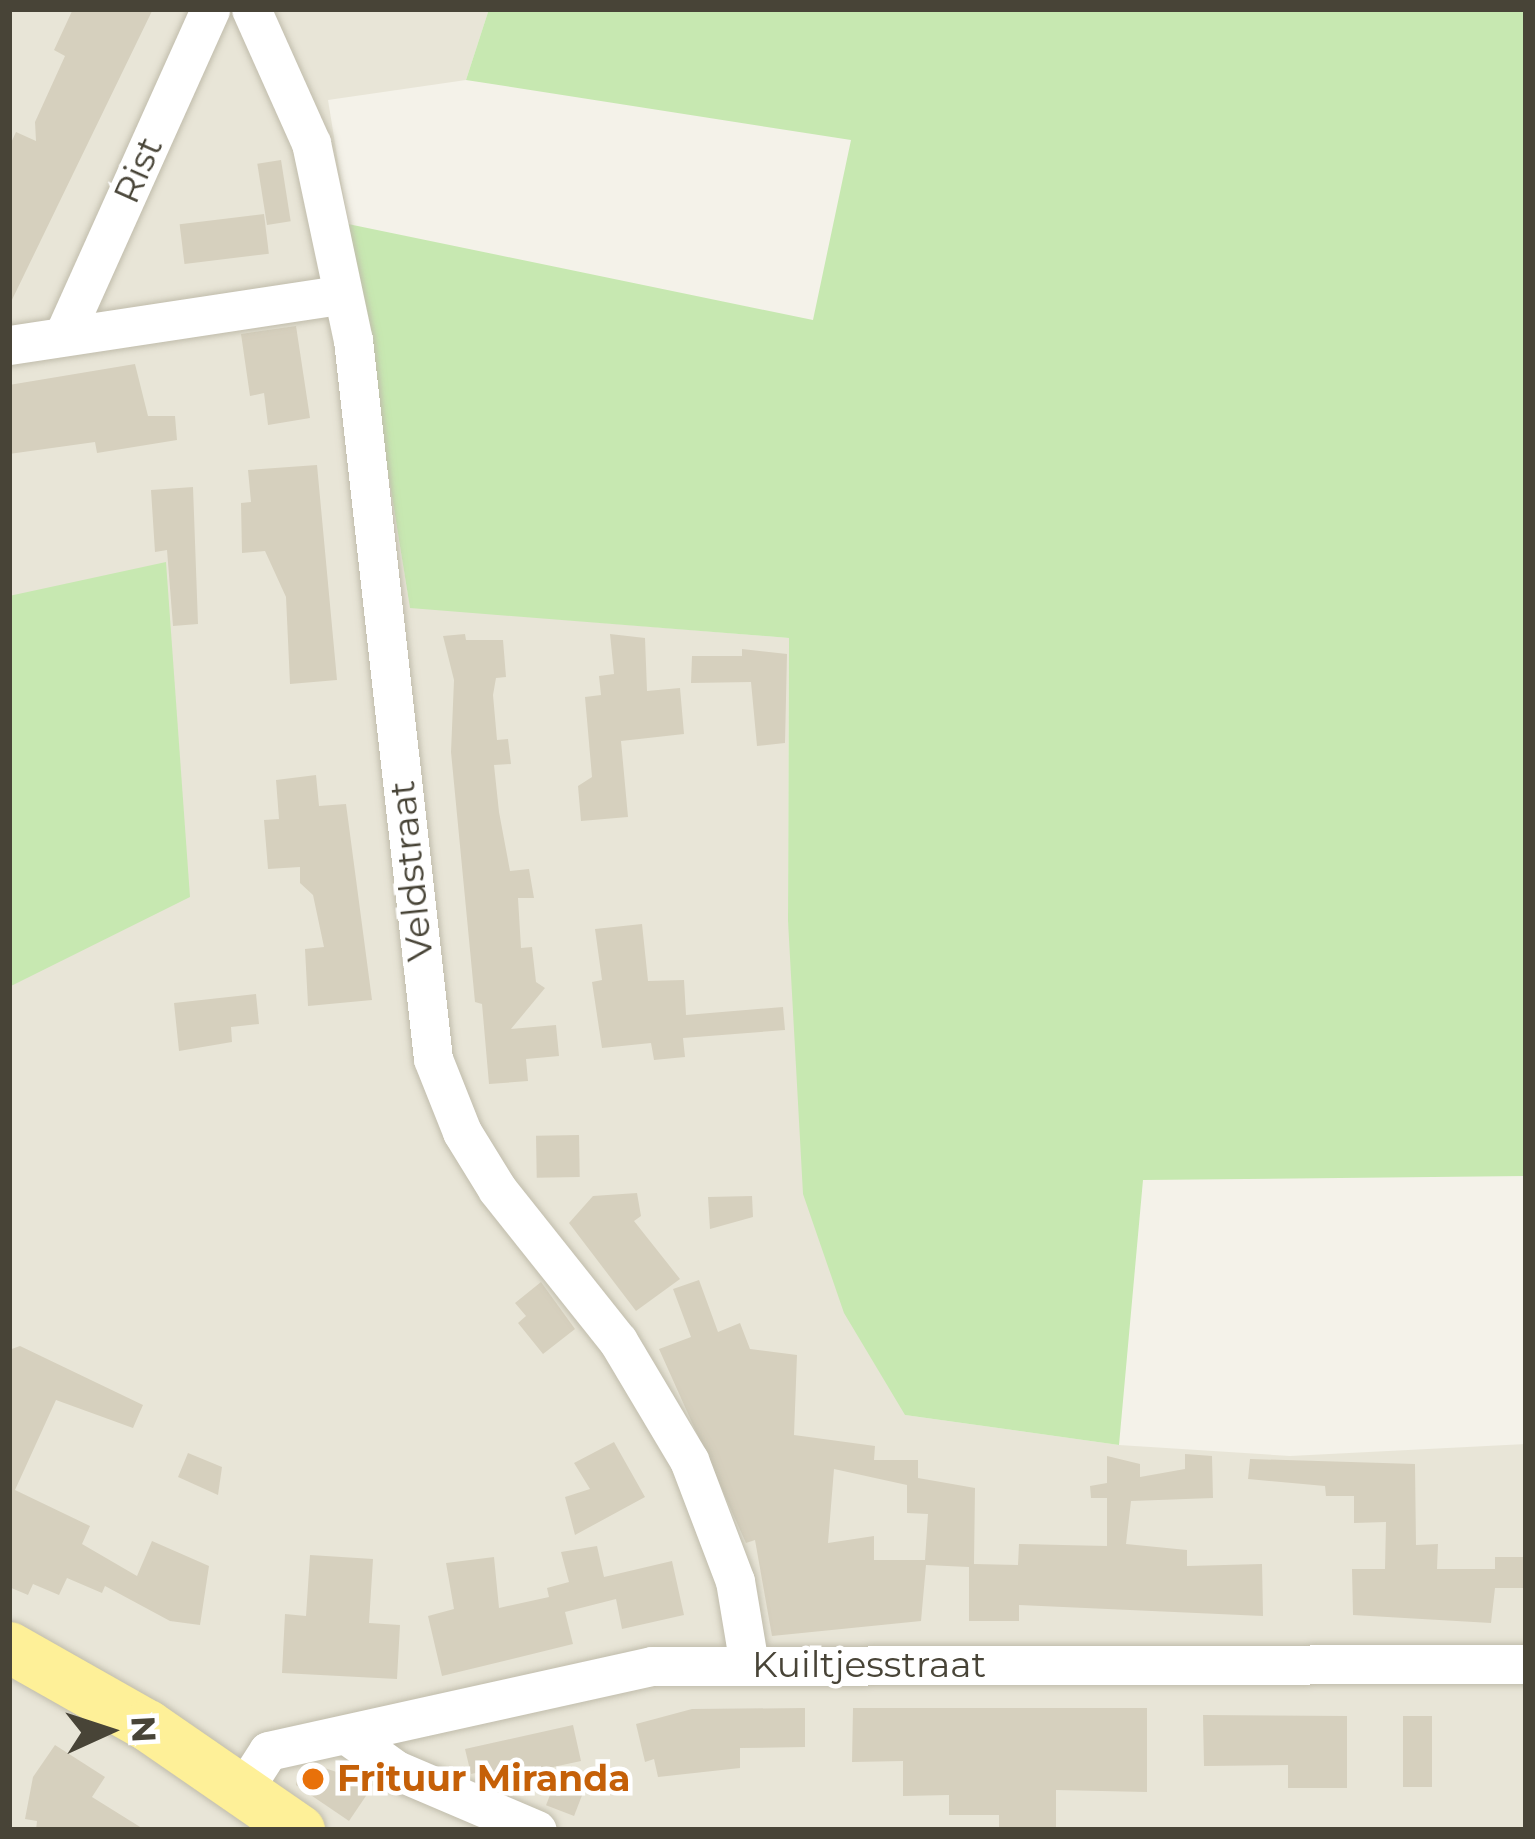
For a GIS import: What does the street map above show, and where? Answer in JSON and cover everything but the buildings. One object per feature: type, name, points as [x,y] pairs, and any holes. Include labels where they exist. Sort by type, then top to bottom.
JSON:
[{"type":"main road","points":[[9,1647],[138,1719],[299,1830]]},
{"type":"street","name":"Rist","points":[[66,330],[210,9]]},
{"type":"street","name":"Veldstraat","points":[[251,9],[311,143],[368,432],[433,1059],[462,1132],[497,1189],[619,1341],[689,1460],[735,1581],[749,1665]]},
{"type":"street","points":[[9,344],[66,330],[341,295]]},
{"type":"street","name":"Kuiltjesstraat","points":[[243,1790],[268,1751],[652,1666],[1526,1664]]},
{"type":"street","points":[[347,1735],[396,1770],[537,1830]]},
{"type":"shaded area","points":[[9,9],[489,9],[466,80],[328,100],[410,607],[789,638],[788,921],[905,1415],[1119,1445],[1290,1456],[1526,1444],[1526,1830],[9,1830]]},
{"type":"green space","points":[[489,9],[1526,9],[1526,1176],[1143,1180],[1119,1445],[905,1415],[844,1313],[803,1194],[788,921],[789,638],[410,608],[348,224],[813,320],[851,140],[466,80]]},
{"type":"green space","points":[[166,562],[190,897],[9,987],[9,596]]},
{"type":"place","name":"Frituur Miranda","points":[[313,1779]]}]
